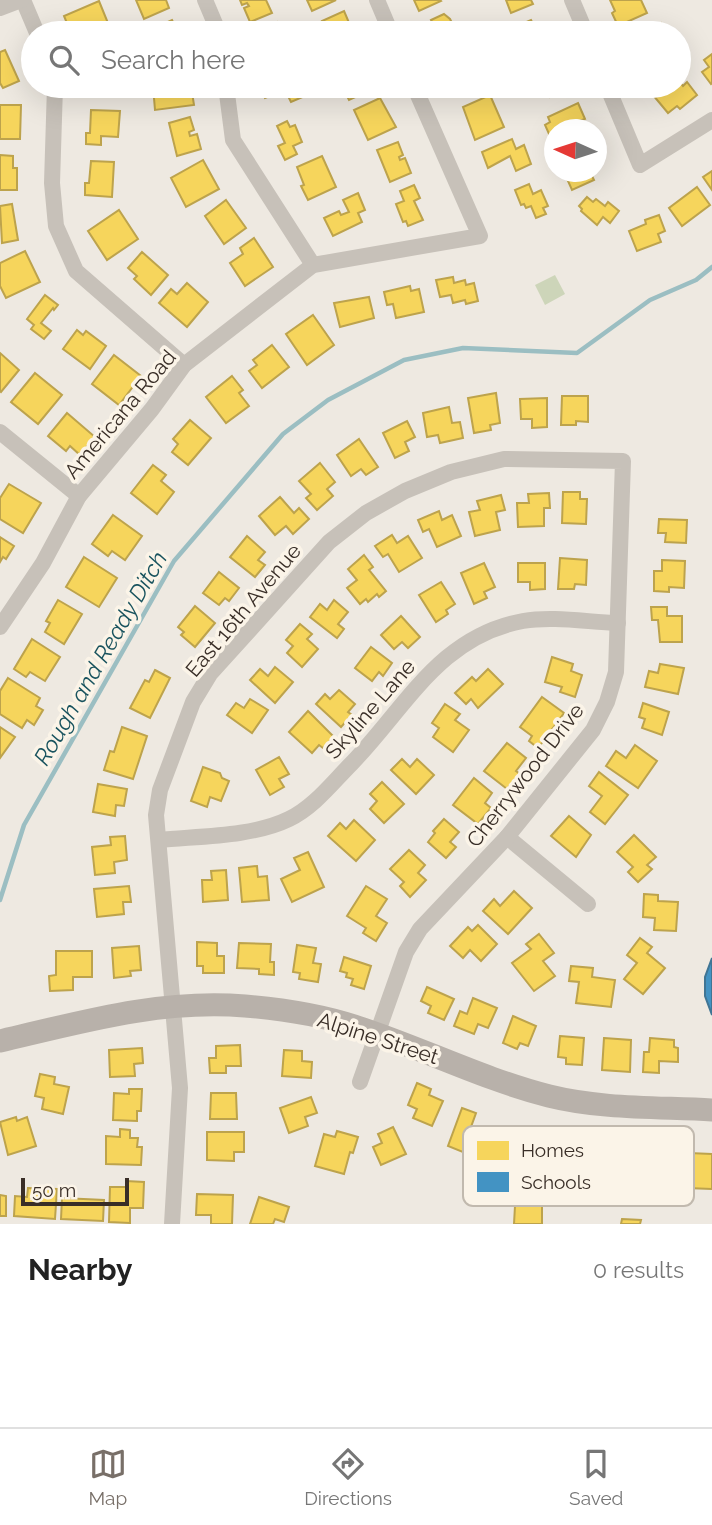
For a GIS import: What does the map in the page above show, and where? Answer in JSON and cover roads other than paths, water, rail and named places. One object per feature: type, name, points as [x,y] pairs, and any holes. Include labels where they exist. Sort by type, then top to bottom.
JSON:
[{"type":"street","points":[[0,8],[22,0],[32,21]]},
{"type":"street","points":[[205,0],[214,21]]},
{"type":"street","points":[[377,0],[386,21]]},
{"type":"street","points":[[572,0],[581,21]]},
{"type":"street","points":[[55,98],[52,183],[56,226],[76,271],[184,365]]},
{"type":"street","points":[[228,98],[233,139],[313,265]]},
{"type":"street","name":"Americana Road","points":[[0,627],[43,563],[79,496],[152,409],[184,365],[313,265],[480,236],[419,98]]},
{"type":"street","points":[[612,98],[640,165],[712,120]]},
{"type":"street","points":[[0,432],[79,496]]},
{"type":"street","name":"East 16th Avenue","points":[[172,1224],[180,1088],[156,815],[160,790],[193,702],[210,674],[329,542],[366,513],[395,496],[451,472],[504,459],[623,461]]},
{"type":"street","name":"Cherrywood Drive","points":[[360,1082],[406,952],[420,929],[507,837],[593,730],[603,711],[616,672],[623,461]]},
{"type":"street","name":"Skyline Lane","points":[[159,840],[258,830],[287,820],[307,809],[371,744],[440,662],[467,641],[490,629],[541,620],[618,623]]},
{"type":"street","points":[[507,837],[588,904]]},
{"type":"street","name":"Alpine Street","points":[[0,1041],[106,1017],[173,1006],[244,1006],[295,1012],[351,1024],[550,1096],[604,1104],[712,1110]]},
{"type":"waterway","name":"Rough and Ready Ditch","points":[[0,900],[24,825],[174,561],[283,434],[328,400],[404,360],[463,348],[577,353],[650,300],[696,280],[712,267]]}]
